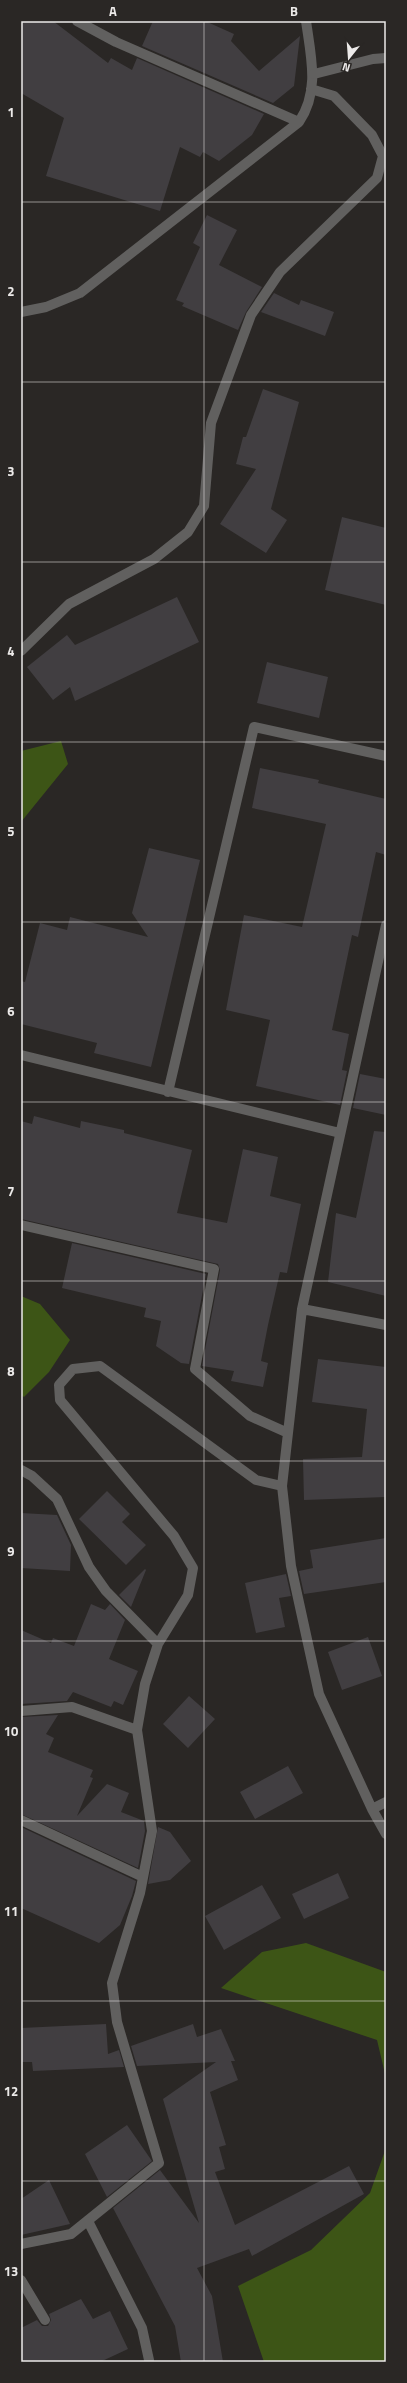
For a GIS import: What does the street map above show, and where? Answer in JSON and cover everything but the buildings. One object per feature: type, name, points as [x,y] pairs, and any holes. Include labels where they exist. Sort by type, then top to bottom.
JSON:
[{"type":"street","points":[[77,21],[116,42],[299,122]]},
{"type":"street","points":[[21,312],[46,307],[80,293],[299,122],[308,108],[314,74],[306,21]]},
{"type":"street","points":[[314,74],[373,59],[386,58]]},
{"type":"street","points":[[21,651],[69,604],[154,558],[188,532],[204,506],[211,423],[251,315],[280,272],[377,178],[383,156],[372,135],[334,96],[311,89]]},
{"type":"street","points":[[168,1092],[254,727],[386,756]]},
{"type":"street","points":[[386,925],[302,1309],[282,1486],[291,1566],[319,1694],[372,1809],[386,1834]]},
{"type":"street","points":[[21,1055],[340,1134]]},
{"type":"street","points":[[21,1224],[214,1269],[195,1369],[250,1416],[288,1433]]},
{"type":"street","points":[[302,1309],[386,1324]]},
{"type":"street","points":[[21,2244],[71,2234],[159,2163],[117,2022],[112,1983],[140,1894],[152,1831],[137,1730],[145,1684],[158,1644],[188,1595],[193,1568],[174,1536],[60,1400],[59,1385],[73,1369],[100,1366],[256,1480],[282,1486]]},
{"type":"street","points":[[21,1470],[32,1476],[57,1499],[93,1573],[106,1591],[158,1644]]},
{"type":"street","points":[[21,1711],[72,1707],[137,1730]]},
{"type":"street","points":[[372,1809],[386,1802]]},
{"type":"street","points":[[21,1820],[143,1877]]},
{"type":"street","points":[[88,2221],[142,2328],[149,2360]]},
{"type":"street","points":[[21,2280],[45,2320]]},
{"type":"green space","points":[[61,741],[68,764],[21,822],[21,751]]},
{"type":"green space","points":[[21,1296],[40,1304],[70,1340],[49,1372],[24,1397],[21,1395]]},
{"type":"green space","points":[[306,1943],[386,1972],[386,2078],[377,2040],[221,1988],[262,1952]]},
{"type":"green space","points":[[386,2148],[386,2362],[264,2362],[238,2286],[311,2250],[370,2193]]}]
